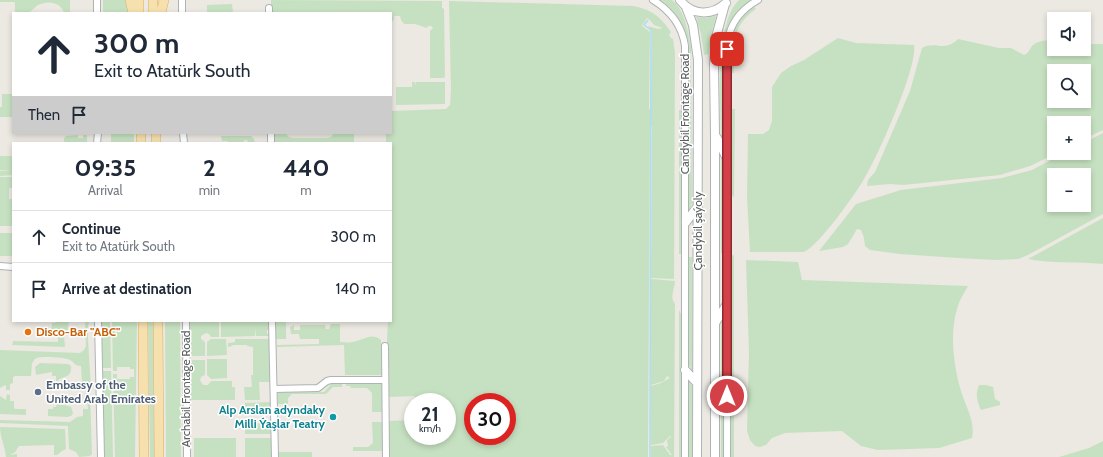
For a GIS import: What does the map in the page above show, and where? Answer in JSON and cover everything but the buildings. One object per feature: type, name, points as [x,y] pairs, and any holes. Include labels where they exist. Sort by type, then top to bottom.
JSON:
[{"type":"main road","points":[[130,0],[133,12]]},
{"type":"main road","points":[[139,0],[139,12]]},
{"type":"main road","points":[[153,0],[153,12]]},
{"type":"main road","points":[[161,12],[164,0]]},
{"type":"main road","points":[[680,0],[693,11],[702,13],[718,9],[728,1]]},
{"type":"main road","name":"Çandybil şaýoly","points":[[715,457],[715,52],[716,37],[728,1]]},
{"type":"main road","name":"Çandybil şaýoly","points":[[686,6],[693,25],[698,60],[697,457]]},
{"type":"main road","points":[[715,135],[727,159]]},
{"type":"main road","points":[[686,222],[698,206]]},
{"type":"main road","points":[[715,323],[728,304]]},
{"type":"main road","points":[[143,322],[144,457]]},
{"type":"main road","points":[[158,322],[160,457]]},
{"type":"main road","points":[[685,370],[697,383]]},
{"type":"street","points":[[97,0],[97,12]]},
{"type":"street","points":[[182,0],[182,12]]},
{"type":"street","name":"Candybil Frontage Road","points":[[653,0],[665,9],[679,25],[684,38],[685,52],[685,457]]},
{"type":"street","points":[[727,457],[727,49],[732,25],[739,14],[758,0]]},
{"type":"street","points":[[0,266],[12,267]]},
{"type":"street","points":[[98,322],[101,457]]},
{"type":"street","name":"Archabil Frontage Road","points":[[186,322],[187,457]]},
{"type":"street","points":[[272,322],[275,457]]},
{"type":"street","points":[[385,346],[386,457]]},
{"type":"street","points":[[274,389],[318,388],[331,380],[385,380]]},
{"type":"green space","points":[[0,0],[70,0],[70,12],[64,12],[60,6],[50,2],[42,3],[30,12],[15,12],[15,2],[0,2]]},
{"type":"green space","points":[[103,0],[127,0],[130,12],[103,12]]},
{"type":"green space","points":[[271,0],[442,1],[442,8],[444,9],[445,77],[430,78],[430,31],[433,28],[431,26],[428,26],[427,28],[415,24],[404,24],[400,16],[394,16],[392,22],[392,12],[271,12]]},
{"type":"green space","points":[[660,0],[672,0],[680,9],[689,35],[691,47],[692,203],[689,212],[689,45],[683,26],[676,15]]},
{"type":"green space","points":[[739,0],[750,0],[735,14],[730,22],[725,36],[724,148],[721,137],[720,105],[722,45],[731,11]]},
{"type":"green space","points":[[449,1],[633,6],[655,14],[671,32],[669,35],[673,39],[675,53],[674,279],[651,278],[652,126],[650,125],[648,457],[389,457],[389,421],[404,420],[404,445],[456,445],[456,393],[404,393],[404,396],[389,397],[388,415],[387,340],[388,322],[392,322],[392,142],[386,142],[386,134],[392,134],[392,111],[446,109],[450,105],[451,90]],"holes":[[[647,18],[654,25],[663,28],[658,29],[648,26],[652,31],[651,110],[649,109],[650,32],[642,26]]]},
{"type":"green space","points":[[232,4],[233,12],[207,12],[207,5]]},
{"type":"green space","points":[[754,7],[756,9],[742,22],[738,30],[734,45],[734,73],[731,73],[731,45],[735,28],[739,21]]},
{"type":"green space","points":[[715,16],[709,54],[704,55],[701,34],[696,17],[706,18]]},
{"type":"green space","points":[[838,38],[856,43],[914,45],[914,56],[910,72],[887,133],[870,168],[859,186],[836,219],[811,248],[804,252],[750,252],[747,197],[748,134],[763,134],[769,130],[772,121],[772,87],[781,73]]},
{"type":"green space","points":[[958,39],[999,48],[1011,48],[1024,55],[1034,44],[1047,41],[1047,56],[1091,56],[1091,44],[1103,44],[1103,130],[1091,136],[1091,116],[1047,116],[1047,158],[1030,166],[1000,175],[903,185],[890,184],[867,186],[868,180],[875,172],[910,91],[922,48],[931,45],[948,45]]},
{"type":"green space","points":[[412,82],[415,82],[416,86],[416,82],[445,82],[445,104],[396,105],[396,87],[412,87]]},
{"type":"green space","points":[[2,94],[12,94],[12,117],[0,117],[0,107],[2,107]]},
{"type":"green space","points":[[731,109],[735,109],[734,198],[731,193]]},
{"type":"green space","points":[[679,110],[682,110],[682,254],[679,254]]},
{"type":"green space","points":[[1103,133],[1103,214],[1018,259],[997,260],[958,258],[900,254],[870,250],[865,246],[861,230],[857,229],[848,244],[843,247],[819,251],[856,204],[901,190],[1002,178],[1032,170],[1051,160],[1091,160],[1091,139]]},
{"type":"green space","points":[[111,134],[134,134],[134,142],[111,142]]},
{"type":"green space","points":[[275,134],[286,134],[292,138],[327,138],[331,137],[333,134],[354,134],[354,142],[275,142]]},
{"type":"green space","points":[[78,135],[78,138],[83,138],[83,135],[87,135],[87,142],[64,142],[64,138],[66,136]]},
{"type":"green space","points":[[221,136],[251,136],[255,142],[248,142],[247,140],[244,140],[244,142],[222,141]]},
{"type":"green space","points":[[721,155],[725,162],[724,253],[721,253]]},
{"type":"green space","points":[[0,156],[12,156],[12,175],[0,176],[0,171],[11,170],[0,170]]},
{"type":"green space","points":[[0,177],[12,177],[12,188],[9,188],[9,199],[12,199],[12,226],[0,226]]},
{"type":"green space","points":[[1103,218],[1103,264],[1037,261],[1028,259]]},
{"type":"green space","points":[[0,233],[12,233],[12,256],[0,256]]},
{"type":"green space","points":[[734,255],[734,457],[731,457],[731,256]]},
{"type":"green space","points":[[689,257],[692,257],[692,370],[689,365]]},
{"type":"green space","points":[[746,260],[798,262],[802,280],[968,286],[957,309],[953,330],[953,341],[957,376],[973,427],[972,438],[939,448],[878,450],[861,446],[842,431],[785,433],[772,438],[766,445],[760,447],[755,446],[750,440],[747,431],[749,352]]},
{"type":"green space","points":[[651,279],[675,281],[672,295],[675,304],[674,457],[651,457],[651,446],[663,445],[670,455],[672,455],[666,447],[668,446],[667,440],[671,437],[670,436],[663,443],[651,445],[651,386],[661,383],[670,378],[667,376],[664,381],[651,385]]},
{"type":"green space","points":[[679,310],[682,316],[682,457],[679,457]]},
{"type":"green space","points":[[722,318],[724,318],[724,457],[721,457]]},
{"type":"green space","points":[[69,322],[67,333],[64,334],[65,347],[12,345],[13,341],[58,342],[58,333],[51,333],[52,323]]},
{"type":"green space","points":[[85,322],[89,322],[88,340],[91,388],[77,387],[78,384],[82,383],[81,366],[76,365],[67,359],[40,357],[35,359],[32,363],[31,376],[15,376],[13,377],[13,383],[10,384],[10,390],[6,390],[5,385],[0,388],[0,350],[80,353],[86,346]]},
{"type":"green space","points":[[102,322],[110,322],[111,368],[102,368]]},
{"type":"green space","points":[[112,322],[137,322],[135,457],[115,457],[113,374],[117,374],[117,379],[130,379],[130,377],[134,377],[134,369],[130,369],[130,367],[117,367],[117,371],[113,371]]},
{"type":"green space","points":[[148,322],[153,322],[154,457],[150,457]]},
{"type":"green space","points":[[165,322],[180,322],[181,457],[166,457]]},
{"type":"green space","points":[[190,322],[219,322],[219,337],[211,337],[206,333],[201,336],[201,339],[205,342],[205,356],[191,356]]},
{"type":"green space","points":[[221,322],[269,322],[269,330],[267,330],[267,334],[269,334],[269,336],[256,336],[256,328],[255,336],[221,337]]},
{"type":"green space","points":[[276,322],[286,322],[286,339],[276,339]]},
{"type":"green space","points":[[331,324],[340,324],[340,342],[357,341],[367,337],[374,337],[381,340],[382,375],[345,375],[344,345],[277,347],[277,345],[319,344],[319,339],[300,339],[299,334],[291,334],[290,327],[294,325],[294,330],[300,330],[300,325],[325,325],[326,329],[329,329]]},
{"type":"green space","points":[[211,339],[226,339],[227,355],[207,356],[207,342]]},
{"type":"green space","points":[[235,339],[269,339],[270,382],[259,382],[260,400],[245,400],[244,387],[252,387],[251,375],[253,375],[253,347],[247,345],[233,345],[228,347],[228,343],[235,342]]},
{"type":"green space","points":[[207,359],[227,359],[227,378],[211,379],[207,375]]},
{"type":"green space","points":[[191,360],[205,360],[205,375],[201,377],[200,380],[203,385],[208,385],[211,381],[232,381],[232,387],[235,387],[235,400],[191,400]]},
{"type":"green space","points":[[40,363],[68,364],[71,366],[71,370],[68,375],[58,380],[56,383],[56,376],[52,376],[52,372],[36,375],[35,367]]},
{"type":"green space","points":[[102,371],[111,371],[113,457],[104,457]]},
{"type":"green space","points":[[689,381],[692,386],[692,457],[689,457]]},
{"type":"green space","points":[[382,383],[382,412],[372,412],[372,393],[367,388],[351,388],[350,386],[346,386],[346,384]]},
{"type":"green space","points":[[331,384],[342,384],[342,387],[333,387],[326,394],[292,394],[288,398],[288,404],[278,404],[278,392],[324,392]]},
{"type":"green space","points":[[979,385],[993,387],[995,399],[1000,402],[1000,405],[981,410],[977,398]]},
{"type":"green space","points":[[85,393],[90,394],[92,454],[90,456],[79,457],[76,452],[69,449],[68,426],[0,423],[0,420],[70,422],[77,417],[83,416],[83,409],[88,409],[87,394]]},
{"type":"green space","points":[[7,394],[10,395],[10,401],[14,401],[14,408],[26,409],[26,415],[0,414],[0,396],[6,400]]},
{"type":"green space","points":[[57,400],[61,404],[71,407],[73,413],[71,416],[48,416],[48,409],[53,409],[53,407],[56,407]]},
{"type":"green space","points":[[270,402],[270,413],[251,413],[245,407],[245,403]]},
{"type":"green space","points":[[372,422],[382,422],[383,451],[353,451],[353,447],[368,447],[373,443]]},
{"type":"green space","points":[[252,423],[270,423],[271,434],[245,434],[245,430]]},
{"type":"green space","points":[[0,427],[65,429],[66,449],[57,455],[54,455],[54,445],[19,446],[15,452],[10,455],[17,454],[17,457],[6,457]]},
{"type":"green space","points":[[194,438],[236,438],[236,457],[194,457]]},
{"type":"green space","points":[[245,438],[271,438],[271,457],[245,457]]},
{"type":"green space","points":[[1103,441],[1103,457],[1059,457],[1089,448]]},
{"type":"green space","points":[[278,452],[312,452],[312,457],[279,457]]},
{"type":"waterway","points":[[648,20],[644,25],[651,30],[650,457]]},
{"type":"place","name":"Disco-Bar \"ABC\"","points":[[28,332]]},
{"type":"place","name":"Embassy of the United Arab Emirates","points":[[38,392]]},
{"type":"place","name":"Alp Arslan adyndaky Milli Ýaşlar Teatry","points":[[333,417]]},
{"type":"route","points":[[727,49],[727,396]]}]
